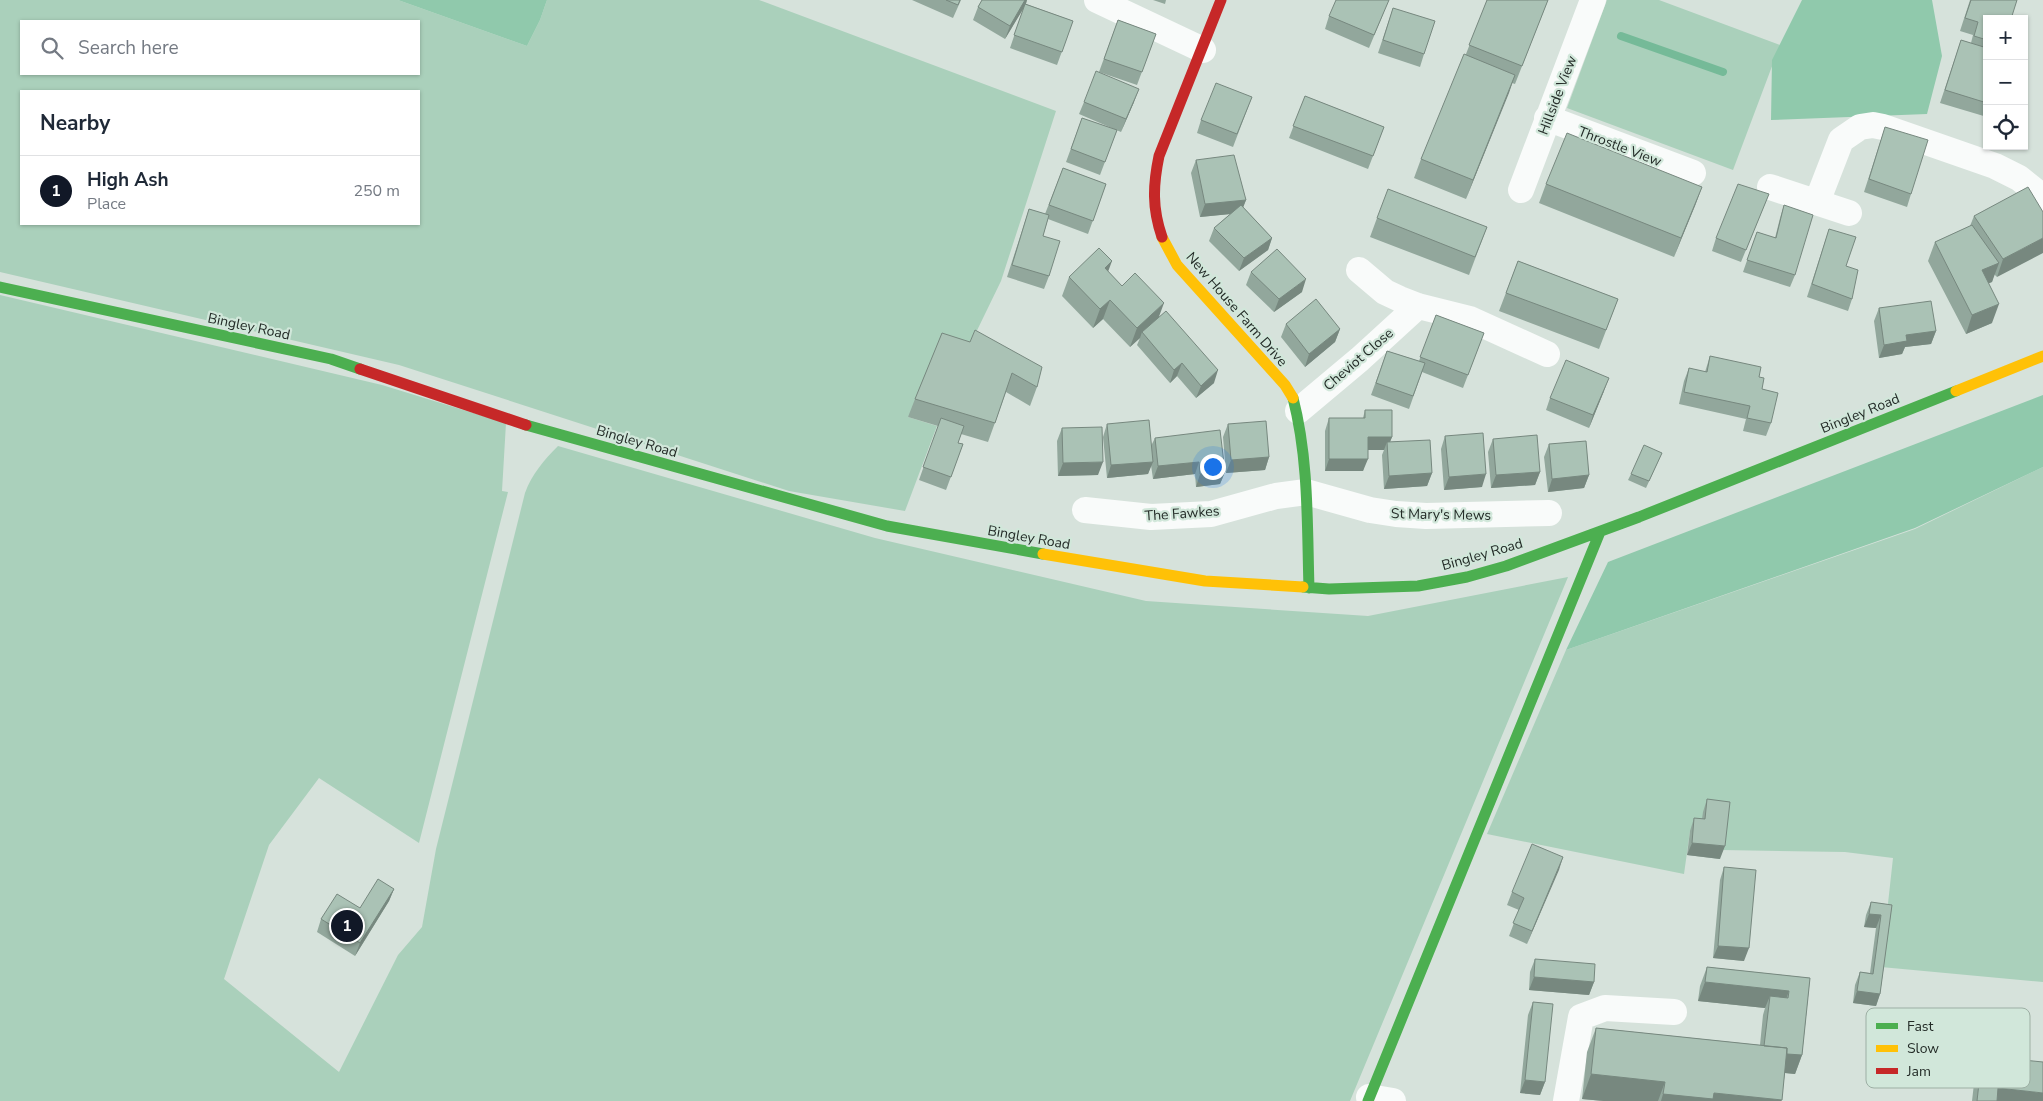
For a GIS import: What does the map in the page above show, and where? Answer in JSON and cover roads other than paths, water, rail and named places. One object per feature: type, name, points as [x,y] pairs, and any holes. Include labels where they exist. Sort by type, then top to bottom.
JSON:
[{"type":"street","points":[[1097,0],[1203,50]]},
{"type":"street","name":"New House Farm Drive","points":[[1221,0],[1203,50],[1163,142],[1154,170],[1152,188],[1154,209],[1167,250],[1177,265],[1285,385],[1293,398],[1301,428],[1306,492],[1309,588]]},
{"type":"street","name":"Hillside View","points":[[1521,190],[1593,0]]},
{"type":"street","name":"Throstle View","points":[[1547,118],[1693,173]]},
{"type":"street","points":[[1816,202],[1841,140],[1860,127],[1873,125],[2011,174],[2038,193],[2043,203]]},
{"type":"street","points":[[1770,187],[1849,213]]},
{"type":"street","points":[[1358,270],[1385,292],[1418,306],[1470,319],[1547,354]]},
{"type":"street","name":"Bingley Road","points":[[0,286],[331,360],[534,428],[887,526],[1160,575],[1205,581],[1329,589],[1418,586],[1467,577],[1600,532],[2043,356]]},
{"type":"street","name":"Cheviot Close","points":[[1298,411],[1360,359],[1418,306]]},
{"type":"street","name":"The Fawkes","points":[[1085,510],[1151,517],[1211,514],[1276,496],[1306,492]]},
{"type":"street","name":"St Mary's Mews","points":[[1306,492],[1370,510],[1396,514],[1426,516],[1549,513]]},
{"type":"street","points":[[1377,1100],[1600,532]]},
{"type":"street","points":[[1566,1101],[1581,1017],[1605,1008],[1674,1012]]},
{"type":"waterway","points":[[1621,36],[1723,72]]},
{"type":"place","name":"High Ash","points":[[347,926]]}]
